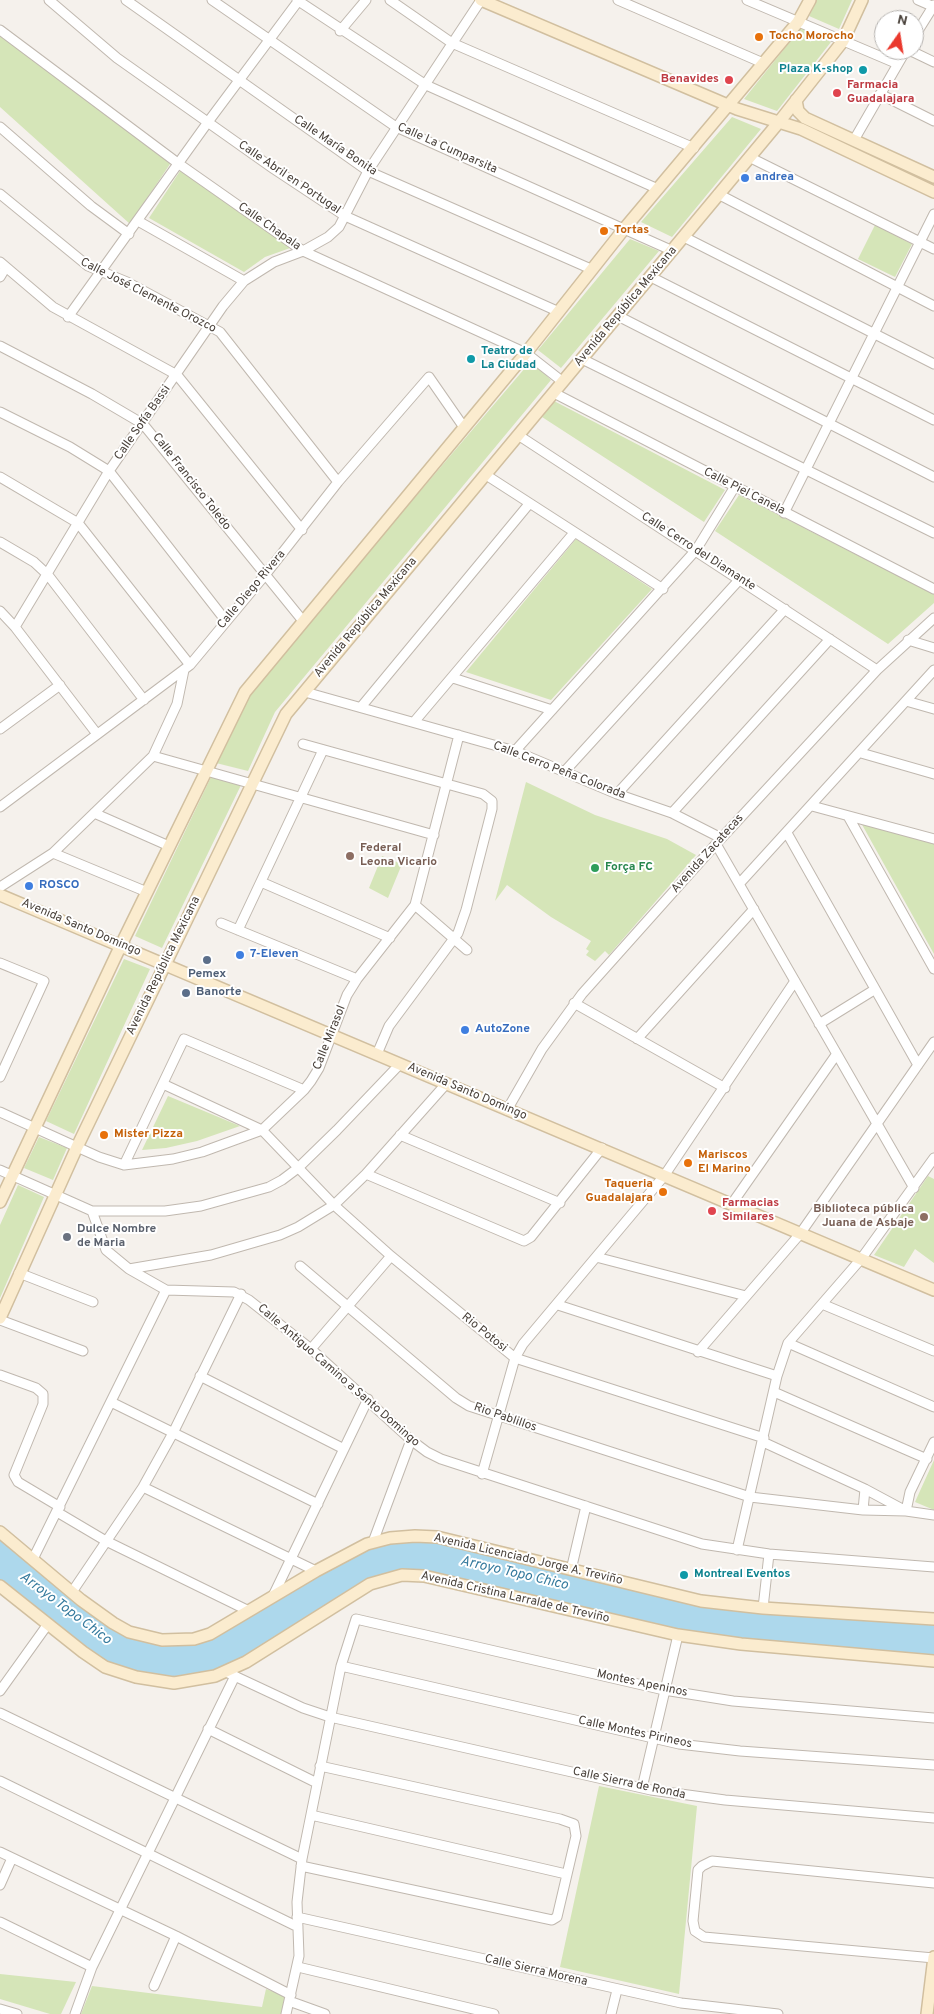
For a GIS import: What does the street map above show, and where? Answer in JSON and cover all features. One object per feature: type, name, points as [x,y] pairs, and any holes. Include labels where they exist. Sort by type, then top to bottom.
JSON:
[{"type":"main road","points":[[481,0],[729,105],[801,129],[934,192]]},
{"type":"main road","points":[[0,1202],[121,945],[245,692],[463,426],[526,353],[624,229],[798,22],[810,0]]},
{"type":"main road","name":"Avenida República Mexicana","points":[[0,1319],[77,1147],[251,783],[286,714],[779,122],[843,41],[862,0]]},
{"type":"main road","points":[[796,100],[798,111],[805,118],[934,177]]},
{"type":"main road","name":"Avenida Santo Domingo","points":[[0,895],[165,963],[934,1290]]},
{"type":"main road","name":"Avenida Licenciado Jorge A. Treviño","points":[[0,1532],[72,1592],[113,1623],[129,1632],[162,1640],[194,1639],[210,1634],[316,1571],[374,1542],[415,1536],[437,1537],[701,1601],[763,1608],[934,1619]]},
{"type":"main road","name":"Avenida Cristina Larralde de Treviño","points":[[0,1586],[96,1661],[136,1677],[153,1680],[184,1682],[231,1674],[370,1584],[402,1575],[424,1576],[678,1635],[751,1645],[934,1661]]},
{"type":"main road","points":[[927,2014],[934,1958]]},
{"type":"street","name":"Calle Abril en Portugal","points":[[48,0],[72,18],[99,45],[345,216],[557,312]]},
{"type":"street","name":"Calle María Bonita","points":[[126,0],[368,171],[591,269]]},
{"type":"street","name":"Calle La Cumparsita","points":[[212,0],[396,127],[673,251]]},
{"type":"street","points":[[68,317],[298,0],[340,31],[426,85],[658,189]]},
{"type":"street","points":[[340,31],[366,0]]},
{"type":"street","points":[[390,0],[452,43],[694,148]]},
{"type":"street","name":"Calle Sofía Bassi","points":[[15,627],[109,471],[210,326],[244,281],[274,262],[303,251],[328,237],[339,227],[368,171],[481,0]]},
{"type":"street","points":[[618,0],[763,63]]},
{"type":"street","points":[[747,0],[898,64]]},
{"type":"street","points":[[918,0],[934,6],[924,22]]},
{"type":"street","name":"Calle Chapala","points":[[0,30],[179,164],[303,251],[526,353],[563,382]]},
{"type":"street","points":[[854,140],[901,60]]},
{"type":"street","points":[[880,94],[934,121]]},
{"type":"street","points":[[0,127],[92,206],[129,234]]},
{"type":"street","points":[[749,157],[934,249]]},
{"type":"street","name":"Calle José Clemente Orozco","points":[[0,194],[77,259],[101,273],[127,282],[220,332],[338,482]]},
{"type":"street","points":[[718,194],[934,306]]},
{"type":"street","points":[[784,513],[934,214]]},
{"type":"street","points":[[138,221],[244,281]]},
{"type":"street","points":[[684,237],[934,364]]},
{"type":"street","points":[[0,277],[3,265],[35,294],[68,317],[177,375],[302,530]]},
{"type":"street","points":[[651,277],[934,420]]},
{"type":"street","points":[[618,316],[934,477]]},
{"type":"street","name":"Calle Francisco Toledo","points":[[0,346],[92,394],[143,424],[303,621]]},
{"type":"street","points":[[582,358],[934,533]]},
{"type":"street","name":"Calle Diego Rivera","points":[[0,807],[187,668],[302,530],[338,482],[429,378],[463,426]]},
{"type":"street","name":"Calle Piel Canela","points":[[554,393],[734,488],[934,589]]},
{"type":"street","points":[[0,412],[70,447],[109,471],[226,621]]},
{"type":"street","name":"Calle Cerro del Diamante","points":[[518,435],[696,550],[876,670]]},
{"type":"street","points":[[486,475],[573,534],[663,589]]},
{"type":"street","points":[[0,477],[78,523],[187,668],[177,704],[153,756],[53,853],[0,887]]},
{"type":"street","points":[[515,751],[663,589],[696,550],[734,488]]},
{"type":"street","points":[[361,707],[529,504]]},
{"type":"street","points":[[414,722],[573,534]]},
{"type":"street","points":[[0,542],[34,562],[48,575],[144,700]]},
{"type":"street","points":[[565,771],[740,579]]},
{"type":"street","points":[[617,794],[785,609]]},
{"type":"street","points":[[0,611],[15,627],[97,734]]},
{"type":"street","name":"Avenida Zacatecas","points":[[507,1110],[542,1049],[574,1003],[876,670],[934,618]]},
{"type":"street","points":[[672,813],[830,639]]},
{"type":"street","points":[[908,640],[934,648]]},
{"type":"street","points":[[739,884],[861,753],[934,670]]},
{"type":"street","points":[[453,678],[552,710]]},
{"type":"street","points":[[0,729],[60,685]]},
{"type":"street","name":"Calle Cerro Peña Colorada","points":[[305,692],[515,751],[617,794],[672,813],[719,841]]},
{"type":"street","points":[[906,701],[934,709]]},
{"type":"street","name":"Calle Mirasol","points":[[0,1112],[113,1163],[124,1165],[173,1159],[202,1152],[262,1130],[304,1090],[320,1068],[340,1009],[357,979],[415,905],[459,735]]},
{"type":"street","points":[[303,744],[483,794],[490,798],[492,809],[466,910],[454,939],[395,1017],[378,1054]]},
{"type":"street","points":[[238,930],[323,750]]},
{"type":"street","points":[[861,753],[934,774]]},
{"type":"street","points":[[153,756],[434,835]]},
{"type":"street","points":[[812,806],[934,839]]},
{"type":"street","points":[[94,812],[169,846]]},
{"type":"street","points":[[848,816],[934,969]]},
{"type":"street","points":[[787,833],[918,1065]]},
{"type":"street","points":[[719,841],[739,884],[914,1188]]},
{"type":"street","points":[[53,853],[147,892]]},
{"type":"street","points":[[261,882],[390,938]]},
{"type":"street","points":[[415,905],[467,950]]},
{"type":"street","points":[[636,1039],[754,909]]},
{"type":"street","points":[[221,923],[357,979]]},
{"type":"street","points":[[0,962],[44,981],[0,1077]]},
{"type":"street","points":[[482,1474],[515,1358],[523,1344],[558,1305],[664,1176],[725,1088],[795,981]]},
{"type":"street","points":[[819,1024],[874,990]]},
{"type":"street","points":[[574,1003],[725,1088]]},
{"type":"street","points":[[124,1165],[184,1039],[304,1090]]},
{"type":"street","points":[[698,1352],[800,1234],[934,1042]]},
{"type":"street","points":[[731,1205],[836,1055]]},
{"type":"street","points":[[0,1170],[92,1211],[165,1211],[201,1206],[269,1187],[298,1168],[400,1064]]},
{"type":"street","points":[[163,1084],[262,1130]]},
{"type":"street","points":[[129,1269],[211,1256],[252,1244],[298,1227],[334,1205],[366,1174],[446,1084]]},
{"type":"street","name":"Rio Potosi","points":[[262,1130],[334,1205],[390,1256],[515,1358],[763,1440],[906,1511]]},
{"type":"street","points":[[400,1135],[560,1203]]},
{"type":"street","points":[[366,1174],[524,1241],[532,1237],[602,1148]]},
{"type":"street","points":[[737,1550],[777,1376],[788,1343],[861,1259],[934,1158]]},
{"type":"street","points":[[72,1592],[143,1487],[173,1433],[241,1294],[224,1291],[166,1290],[129,1269],[106,1250],[92,1211]]},
{"type":"street","points":[[311,1349],[349,1307],[390,1256]]},
{"type":"street","points":[[596,1257],[746,1296]]},
{"type":"street","name":"Rio Pablillos","points":[[300,1266],[456,1398],[469,1406],[498,1417],[750,1497],[863,1510],[906,1511]]},
{"type":"street","points":[[20,1273],[93,1302]]},
{"type":"street","points":[[34,1559],[166,1290]]},
{"type":"street","name":"Calle Antiguo Camino a Santo Domingo","points":[[241,1294],[311,1349],[411,1440],[442,1459],[482,1474],[702,1544],[769,1554],[934,1567]]},
{"type":"street","points":[[822,1304],[934,1351]]},
{"type":"street","points":[[558,1305],[698,1352],[777,1376]]},
{"type":"street","points":[[0,1319],[83,1351]]},
{"type":"street","points":[[788,1343],[934,1407]]},
{"type":"street","points":[[0,1375],[36,1388],[43,1394],[43,1404],[14,1475],[18,1482],[106,1541],[249,1612]]},
{"type":"street","points":[[200,1376],[344,1449]]},
{"type":"street","points":[[774,1392],[927,1459]]},
{"type":"street","points":[[273,1597],[368,1399]]},
{"type":"street","points":[[111,1402],[318,1504]]},
{"type":"street","points":[[374,1542],[411,1440]]},
{"type":"street","points":[[934,1442],[910,1492],[906,1511],[934,1515]]},
{"type":"street","points":[[143,1487],[316,1571]]},
{"type":"street","points":[[863,1510],[865,1489]]},
{"type":"street","points":[[571,1570],[586,1506]]},
{"type":"street","points":[[763,1608],[769,1554]]},
{"type":"street","name":"Montes Apeninos","points":[[341,1666],[356,1619],[664,1690],[733,1701],[934,1718]]},
{"type":"street","points":[[0,1691],[48,1624]]},
{"type":"street","points":[[642,1788],[678,1635]]},
{"type":"street","points":[[286,2014],[298,1967],[297,1916],[301,1863],[341,1666]]},
{"type":"street","name":"Calle Montes Pirineos","points":[[341,1666],[653,1738],[740,1752],[934,1765]]},
{"type":"street","points":[[75,2014],[92,1967],[208,1729],[231,1674]]},
{"type":"street","name":"Calle Sierra de Ronda","points":[[231,1674],[303,1708],[330,1717],[642,1788],[701,1798],[934,1818]]},
{"type":"street","points":[[0,1713],[174,1798],[301,1863],[554,1920],[557,1916],[576,1836],[574,1824],[560,1819],[320,1766]]},
{"type":"street","points":[[208,1729],[317,1783]]},
{"type":"street","points":[[0,1781],[298,1927]]},
{"type":"street","points":[[312,1815],[566,1874]]},
{"type":"street","points":[[0,1852],[176,1936],[290,1998],[325,2014]]},
{"type":"street","points":[[0,1885],[12,1858]]},
{"type":"street","points":[[934,1883],[712,1861],[702,1866],[696,1878],[693,1921],[695,1931],[704,1937],[934,1958]]},
{"type":"street","name":"Calle Sierra Morena","points":[[297,1916],[617,1990],[702,2006],[778,2014]]},
{"type":"street","points":[[0,1922],[92,1967]]},
{"type":"street","points":[[154,1986],[176,1936]]},
{"type":"street","points":[[298,1967],[494,2014]]},
{"type":"street","points":[[611,2014],[617,1990]]},
{"type":"street","points":[[0,2009],[16,2014]]},
{"type":"green space","points":[[817,0],[852,0],[839,29],[809,16]]},
{"type":"green space","points":[[801,28],[831,42],[777,111],[744,99]]},
{"type":"green space","points":[[0,32],[172,161],[130,224],[0,107]]},
{"type":"green space","points":[[732,117],[761,129],[672,237],[641,222]]},
{"type":"green space","points":[[182,168],[293,247],[265,257],[244,272],[149,218]]},
{"type":"green space","points":[[875,225],[912,244],[895,277],[858,259]]},
{"type":"green space","points":[[630,239],[659,251],[561,368],[538,350]]},
{"type":"green space","points":[[531,361],[551,380],[275,712],[248,771],[216,763],[250,691]]},
{"type":"green space","points":[[554,401],[725,490],[704,522],[542,417]]},
{"type":"green space","points":[[739,495],[934,594],[934,603],[888,644],[715,531]]},
{"type":"green space","points":[[576,539],[652,589],[551,700],[466,672]]},
{"type":"green space","points":[[212,775],[242,783],[162,948],[135,936]]},
{"type":"green space","name":"Força FC","points":[[526,782],[595,815],[667,839],[696,855],[609,955],[605,951],[595,961],[586,955],[589,951],[586,949],[591,941],[551,917],[507,885],[495,901]]},
{"type":"green space","points":[[860,821],[934,841],[934,954]]},
{"type":"green space","points":[[382,856],[402,864],[388,898],[369,888]]},
{"type":"green space","points":[[124,959],[150,969],[74,1134],[46,1121]]},
{"type":"green space","points":[[168,1096],[240,1126],[197,1141],[166,1148],[142,1150]]},
{"type":"green space","points":[[39,1137],[67,1148],[53,1180],[24,1168]]},
{"type":"green space","points":[[928,1176],[934,1179],[934,1263],[915,1249],[904,1267],[874,1255]]},
{"type":"green space","points":[[18,1185],[44,1197],[0,1298],[0,1225]]},
{"type":"green space","points":[[934,1460],[934,1510],[915,1502]]},
{"type":"green space","points":[[599,1786],[697,1806],[679,1994],[560,1967]]},
{"type":"green space","points":[[0,1974],[76,1982],[61,2014],[50,2014],[0,1999]]},
{"type":"green space","points":[[92,1986],[262,2007],[266,1989],[285,1996],[281,2014],[81,2014]]},
{"type":"water","name":"Arroyo Topo Chico","points":[[0,1532],[129,1632],[194,1639],[367,1544],[415,1536],[666,1593],[934,1619],[934,1662],[741,1644],[424,1576],[382,1580],[270,1648],[193,1681],[119,1672],[0,1586]]},
{"type":"place","name":"Tocho Morocho","points":[[759,37]]},
{"type":"place","name":"Plaza K-shop","points":[[863,70]]},
{"type":"place","name":"Benavides","points":[[729,80]]},
{"type":"place","name":"Farmacia Guadalajara","points":[[837,93]]},
{"type":"place","name":"andrea","points":[[745,178]]},
{"type":"place","name":"Tortas","points":[[604,231]]},
{"type":"place","name":"Teatro de La Ciudad","points":[[471,359]]},
{"type":"place","name":"Federal Leona Vicario","points":[[350,856]]},
{"type":"place","name":"Força FC","points":[[595,868]]},
{"type":"place","name":"ROSCO","points":[[29,886]]},
{"type":"place","name":"7-Eleven","points":[[240,955]]},
{"type":"place","name":"Pemex","points":[[207,960]]},
{"type":"place","name":"Banorte","points":[[186,993]]},
{"type":"place","name":"AutoZone","points":[[465,1030]]},
{"type":"place","name":"Mister Pizza","points":[[104,1135]]},
{"type":"place","name":"Mariscos El Marino","points":[[688,1163]]},
{"type":"place","name":"Taqueria Guadalajara","points":[[663,1192]]},
{"type":"place","name":"Farmacias Similares","points":[[712,1211]]},
{"type":"place","name":"Biblioteca pública Juana de Asbaje","points":[[924,1217]]},
{"type":"place","name":"Dulce Nombre de Maria","points":[[67,1237]]},
{"type":"place","name":"Montreal Eventos","points":[[684,1575]]}]
